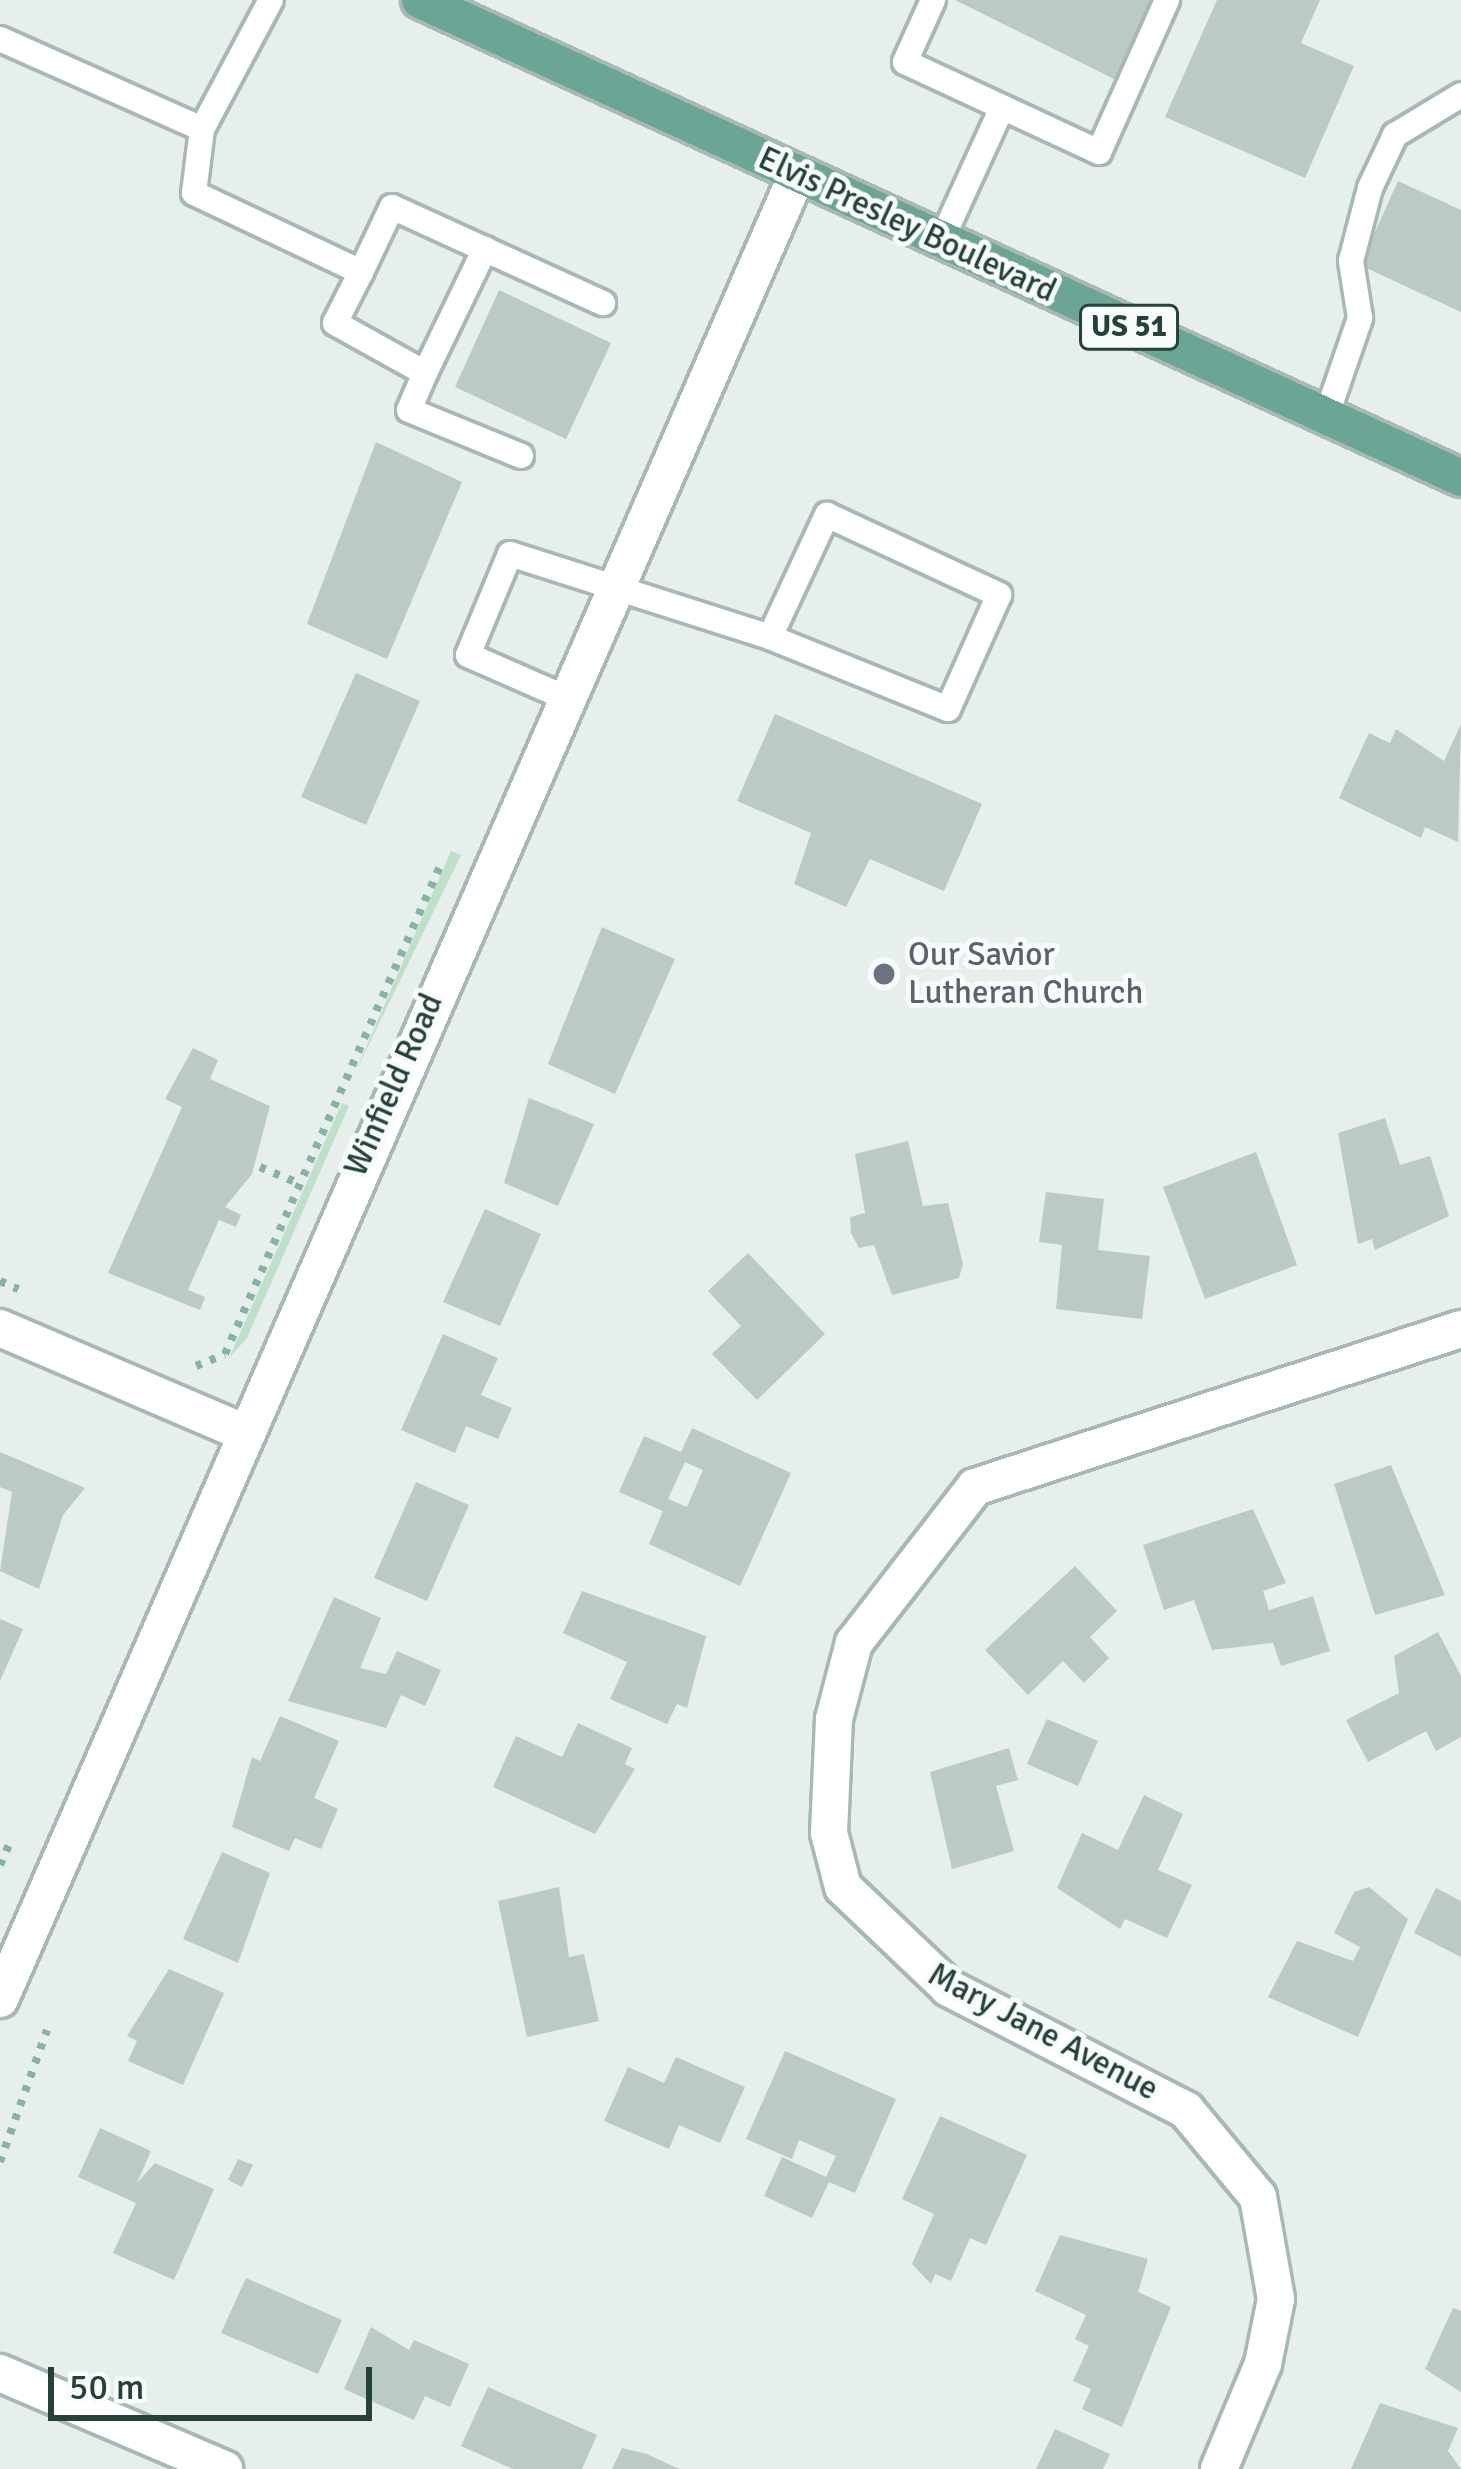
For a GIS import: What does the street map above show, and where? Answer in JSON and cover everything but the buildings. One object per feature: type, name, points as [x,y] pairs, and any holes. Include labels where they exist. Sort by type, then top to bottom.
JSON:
[{"type":"main road","name":"Elvis Presley Boulevard","points":[[420,0],[1461,478]]},
{"type":"street","name":"Winfield Road","points":[[0,2000],[240,1431],[797,176]]},
{"type":"street","points":[[0,1328],[240,1431]]},
{"type":"street","name":"Mary Jane Avenue","points":[[1219,2469],[1264,2364],[1276,2299],[1258,2197],[1186,2110],[949,1988],[843,1887],[829,1833],[834,1719],[854,1642],[976,1487],[1461,1329]]},
{"type":"street","points":[[0,2374],[224,2469]]},
{"type":"lane","points":[[271,0],[202,128],[194,193],[361,272]]},
{"type":"lane","points":[[933,0],[905,62],[1099,152],[1167,0]]},
{"type":"lane","points":[[0,39],[202,128]]},
{"type":"lane","points":[[1326,417],[1360,318],[1352,261],[1370,188],[1395,135],[1461,95]]},
{"type":"lane","points":[[941,241],[1002,108]]},
{"type":"lane","points":[[425,373],[335,323],[392,207],[603,303]]},
{"type":"lane","points":[[485,249],[409,410],[520,457]]},
{"type":"lane","points":[[566,698],[468,655],[511,554],[612,593],[770,637],[948,709],[999,595],[827,515],[770,637]]},
{"type":"path","points":[[178,1360],[203,1367],[225,1354],[441,864]]},
{"type":"path","points":[[260,1167],[300,1184]]},
{"type":"path","points":[[0,1281],[40,1298]]},
{"type":"path","points":[[0,1864],[11,1840]]},
{"type":"path","points":[[0,2162],[46,2030]]},
{"type":"green space","points":[[451,851],[461,855],[358,1067],[358,1066]]},
{"type":"green space","points":[[342,1103],[349,1106],[247,1338],[229,1358]]},
{"type":"place","name":"Our Savior Lutheran Church","points":[[884,974]]}]
